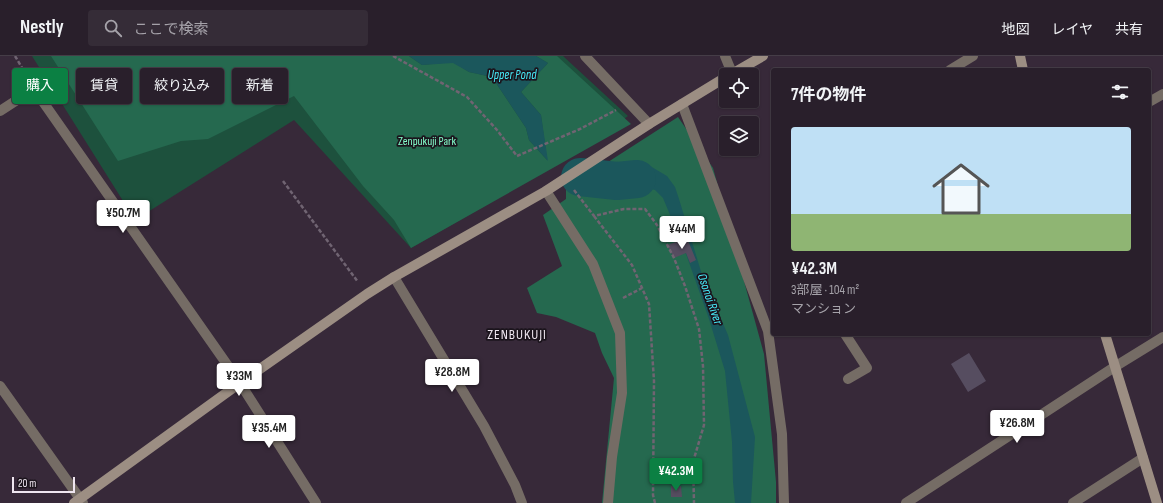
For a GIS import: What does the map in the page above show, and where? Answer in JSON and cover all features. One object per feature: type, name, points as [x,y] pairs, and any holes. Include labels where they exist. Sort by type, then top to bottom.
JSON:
[{"type":"street","points":[[586,56],[650,124]]},
{"type":"street","points":[[725,56],[728,68]]},
{"type":"street","points":[[742,68],[763,56]]},
{"type":"street","points":[[953,68],[973,56]]},
{"type":"street","points":[[1020,56],[1023,68]]},
{"type":"street","points":[[0,386],[79,502],[240,383],[367,294],[394,277],[566,179],[719,81]]},
{"type":"street","points":[[1151,101],[1163,94]]},
{"type":"street","points":[[0,111],[12,103]]},
{"type":"street","points":[[45,104],[240,383],[316,503]]},
{"type":"street","points":[[682,104],[770,329],[782,434],[784,503]]},
{"type":"street","points":[[546,191],[593,264],[620,332],[622,393],[612,457],[608,503]]},
{"type":"street","points":[[394,277],[484,426],[515,485],[522,503]]},
{"type":"street","points":[[846,336],[867,368],[848,379]]},
{"type":"street","points":[[1106,336],[1157,503]]},
{"type":"street","points":[[906,503],[1163,337]]},
{"type":"street","points":[[1073,503],[1143,458]]},
{"type":"path","points":[[15,56],[22,68]]},
{"type":"path","points":[[393,56],[467,97],[497,130],[517,156],[580,129],[621,107]]},
{"type":"path","points":[[566,179],[632,265],[649,304],[654,381],[655,503]]},
{"type":"path","points":[[284,181],[367,294]]},
{"type":"path","points":[[594,216],[624,209],[645,209],[657,225],[674,258],[684,283],[698,329],[703,366],[704,425],[693,462],[694,503]]},
{"type":"path","points":[[609,306],[642,288]]},
{"type":"green space","name":"Zenpukuji Park","points":[[32,56],[563,56],[628,116],[572,156],[411,248],[294,120],[135,220],[62,104],[68,104],[68,68],[40,68]]},
{"type":"green space","name":"Zenpukuji Park","points":[[51,56],[409,56],[422,65],[453,62],[469,72],[492,77],[526,128],[529,140],[547,160],[541,115],[521,92],[548,63],[536,56],[557,56],[631,124],[411,248],[394,220],[363,186],[294,96],[288,99],[288,68],[232,68],[232,104],[278,104],[208,139],[181,141],[118,161],[82,104],[132,104],[132,68],[76,68],[76,95],[68,83],[68,68],[59,68]]},
{"type":"green space","points":[[678,117],[713,168],[764,354],[776,482],[776,503],[602,503],[614,378],[602,353],[595,333],[556,317],[537,313],[527,288],[562,266],[543,215],[566,199],[566,189]]},
{"type":"water","name":"Upper Pond","points":[[409,56],[536,56],[548,63],[521,92],[541,115],[548,161],[529,140],[526,128],[492,77],[469,72],[453,63],[422,65]]},
{"type":"water","points":[[650,166],[667,176],[675,187],[703,278],[728,335],[755,437],[751,503],[735,503],[732,442],[725,371],[709,319],[685,251],[663,198],[655,190],[643,187],[604,187],[582,181],[592,168],[602,173],[610,174],[631,168]]},
{"type":"building","points":[[687,238],[696,260],[690,263],[686,253],[674,258],[667,245]]},
{"type":"building","points":[[969,353],[986,381],[968,392],[951,364]]},
{"type":"building","points":[[671,486],[681,486],[682,497],[671,497]]},
{"type":"waterway","name":"Osonoi River","points":[[580,177],[617,181],[637,179]]},
{"type":"district","name":"ZENBUKUJI","points":[[517,334]]}]
